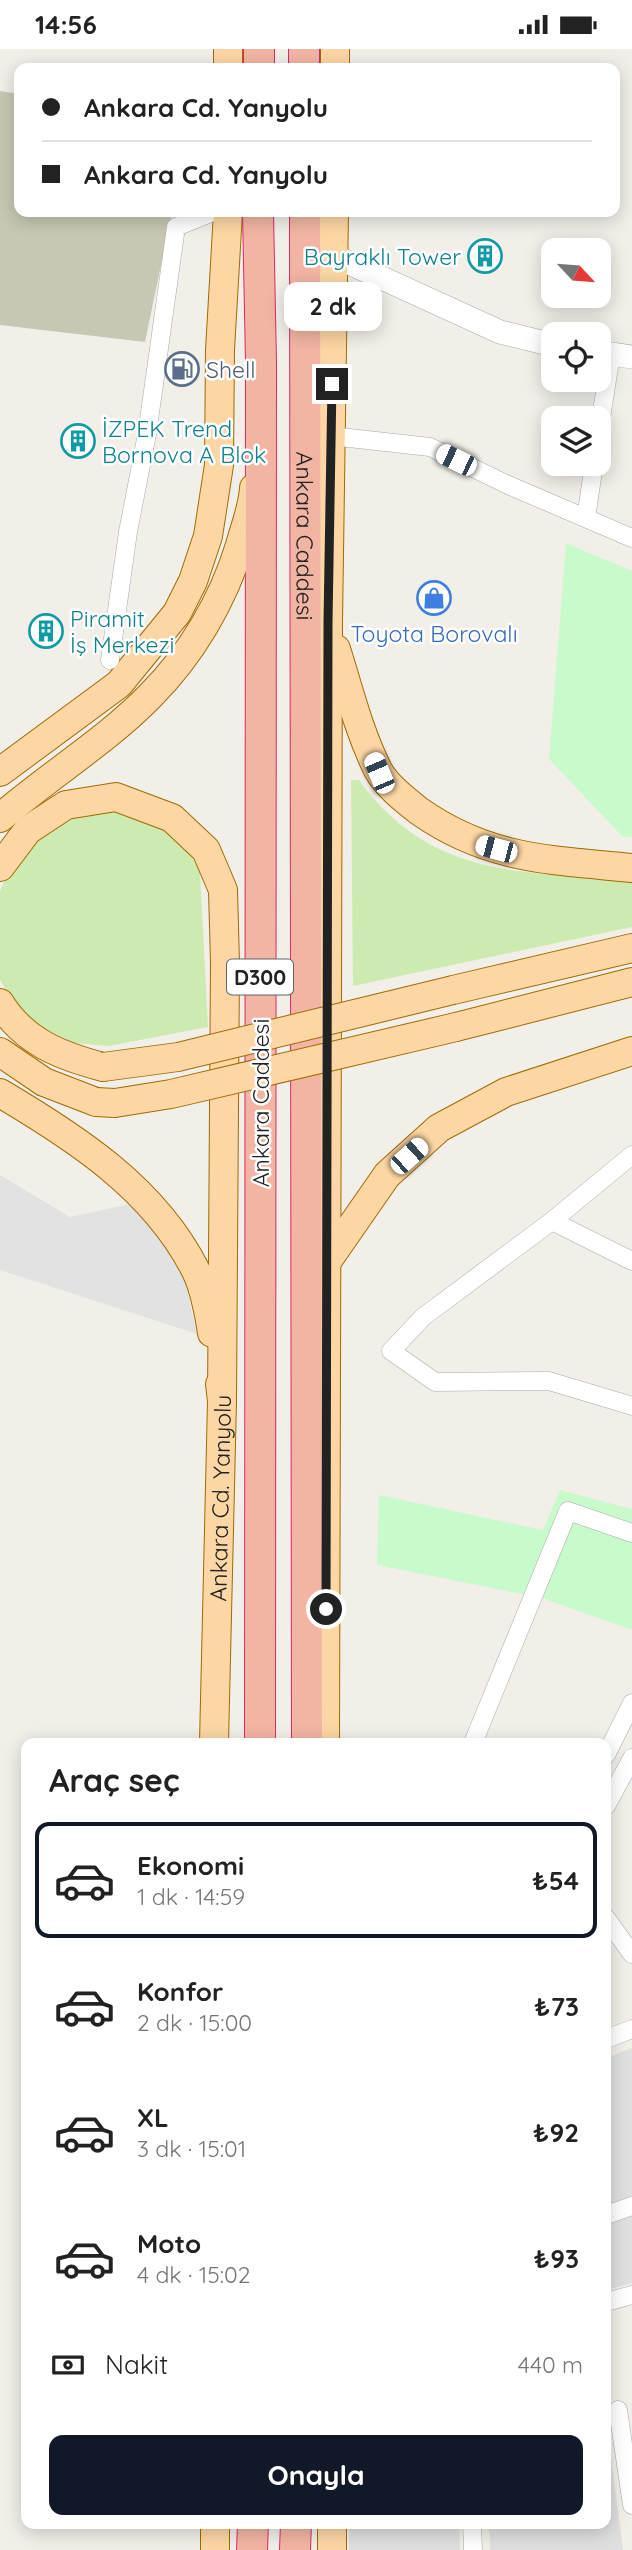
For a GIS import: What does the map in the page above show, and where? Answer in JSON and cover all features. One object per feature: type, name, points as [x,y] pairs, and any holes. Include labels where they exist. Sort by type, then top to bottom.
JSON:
[{"type":"highway","name":"Ankara Caddesi","points":[[258,217],[261,363],[260,1738]]},
{"type":"highway","name":"Ankara Caddesi","points":[[305,217],[307,1738]]},
{"type":"highway","points":[[252,2550],[253,2529]]},
{"type":"highway","points":[[295,2550],[296,2529]]},
{"type":"main road","points":[[0,772],[119,684],[177,613],[193,580],[208,537],[219,465],[220,351],[228,217]]},
{"type":"main road","points":[[325,1738],[328,622],[334,217]]},
{"type":"main road","points":[[0,818],[150,696],[184,656],[212,614],[233,568],[254,495],[261,363]]},
{"type":"main road","points":[[328,622],[379,773],[404,800],[440,825],[478,844],[544,859],[632,868]]},
{"type":"main road","points":[[0,867],[28,830],[66,805],[116,797],[172,818],[206,850],[223,890],[225,963],[222,1401]]},
{"type":"main road","points":[[0,1003],[20,1029],[44,1047],[69,1059],[103,1067],[178,1057],[632,948]]},
{"type":"main road","points":[[0,1052],[44,1082],[96,1102],[114,1103],[171,1094],[456,1027],[632,982]]},
{"type":"main road","points":[[328,1260],[387,1175],[439,1128],[506,1092],[632,1051]]},
{"type":"main road","name":"Ankara Cd. Yanyolu","points":[[0,1093],[62,1130],[125,1180],[153,1208],[182,1247],[197,1273],[209,1312],[222,1401],[214,1738]]},
{"type":"main road","points":[[215,2529],[215,2550]]},
{"type":"main road","points":[[332,2529],[332,2550]]},
{"type":"street","points":[[110,660],[128,531],[149,422],[176,227],[201,217]]},
{"type":"street","points":[[334,256],[500,332],[541,342]]},
{"type":"street","points":[[604,406],[614,354]]},
{"type":"street","points":[[331,436],[430,447],[506,484],[632,538]]},
{"type":"street","points":[[586,518],[592,476]]},
{"type":"street","points":[[632,1155],[552,1221],[423,1317],[391,1351],[435,1382],[549,1381],[632,1406]]},
{"type":"street","points":[[552,1221],[632,1261]]},
{"type":"street","points":[[475,1738],[568,1511],[632,1533]]},
{"type":"street","points":[[611,1745],[632,1703]]},
{"type":"street","points":[[611,1796],[632,1758]]},
{"type":"street","points":[[611,1799],[632,1794]]},
{"type":"street","points":[[611,1925],[632,1954]]},
{"type":"street","points":[[611,2037],[632,2028]]},
{"type":"street","points":[[611,2213],[632,2206]]},
{"type":"street","points":[[611,2301],[632,2295]]},
{"type":"street","points":[[619,2409],[632,2505]]},
{"type":"street","points":[[472,2529],[473,2550]]},
{"type":"shaded area","points":[[0,91],[14,93],[14,217],[171,217],[145,342],[0,325]]},
{"type":"shaded area","points":[[0,1175],[70,1217],[135,1203],[181,1264],[197,1334],[0,1270]]},
{"type":"shaded area","points":[[632,2048],[632,2196],[611,2204],[611,2056]]},
{"type":"shaded area","points":[[632,2216],[632,2283],[611,2289],[611,2223]]},
{"type":"shaded area","points":[[611,2457],[623,2550],[490,2550],[489,2529],[611,2529]]},
{"type":"shaded area","points":[[349,2529],[459,2529],[460,2550],[349,2550]]},
{"type":"green space","points":[[566,543],[632,571],[632,837],[623,837],[549,759]]},
{"type":"green space","points":[[351,780],[359,780],[387,812],[416,836],[448,853],[481,864],[516,871],[632,878],[632,927],[353,986]]},
{"type":"green space","points":[[117,808],[151,819],[186,845],[200,872],[208,1027],[109,1046],[74,1043],[19,1011],[0,980],[0,891],[16,855],[54,826],[85,809]]},
{"type":"green space","points":[[560,1490],[632,1509],[632,1630],[542,1598],[377,1565],[379,1495],[543,1530]]},
{"type":"place","name":"Bayraklı Tower","points":[[485,256]]},
{"type":"place","name":"Shell","points":[[182,369]]},
{"type":"place","name":"İZPEK Trend Bornova A Blok","points":[[78,441]]},
{"type":"place","name":"Toyota Borovalı","points":[[434,598]]},
{"type":"place","name":"Piramit İş Merkezi","points":[[46,631]]},
{"type":"route","points":[[326,1609],[328,622],[332,384]]}]
